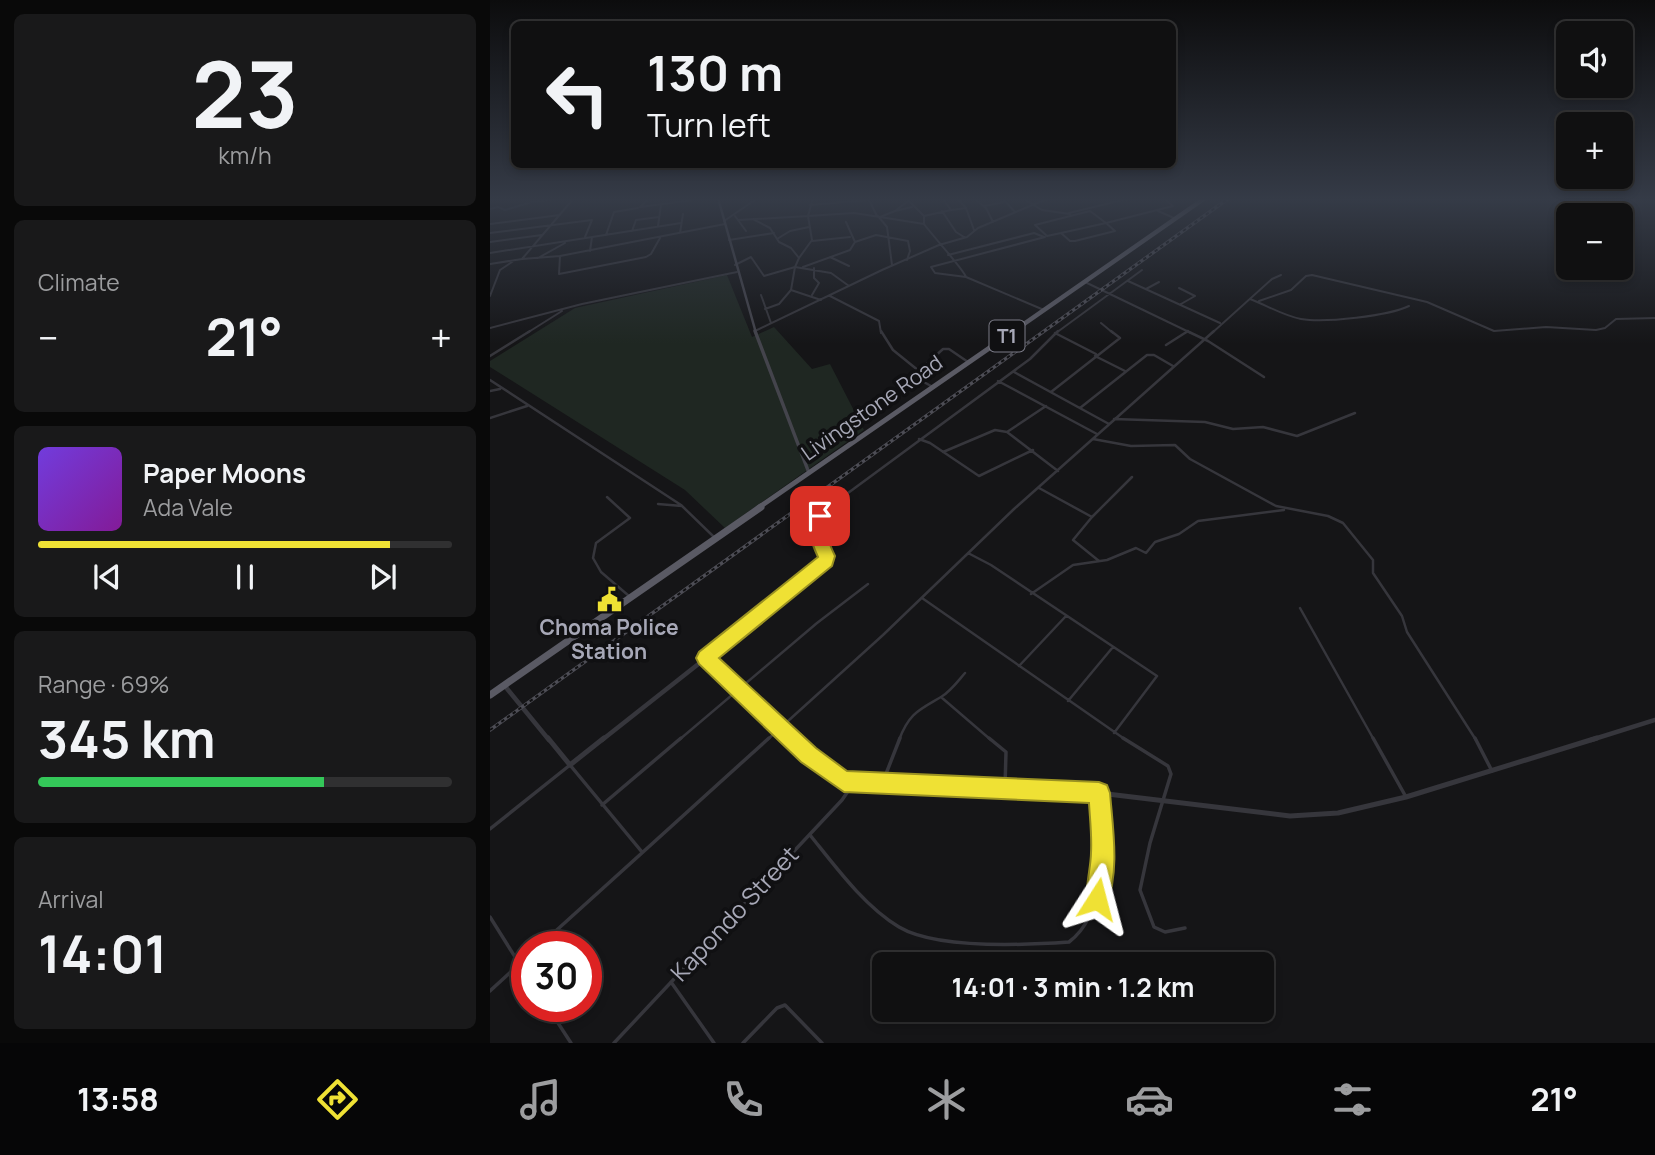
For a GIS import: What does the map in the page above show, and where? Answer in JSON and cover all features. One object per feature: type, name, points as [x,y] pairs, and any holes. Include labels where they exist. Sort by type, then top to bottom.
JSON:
[{"type":"highway","name":"Livingstone Road","points":[[490,695],[1136,247]]},
{"type":"main road","points":[[731,247],[755,331],[809,473]]},
{"type":"street","points":[[490,253],[530,247]]},
{"type":"street","points":[[522,259],[533,247]]},
{"type":"street","points":[[535,260],[558,247]]},
{"type":"street","points":[[590,251],[591,247]]},
{"type":"street","points":[[490,264],[560,257],[613,247]]},
{"type":"street","points":[[560,257],[559,274],[562,275],[646,257],[655,247]]},
{"type":"street","points":[[788,247],[799,258]]},
{"type":"street","points":[[765,309],[779,304],[791,290],[795,267],[808,247]]},
{"type":"street","points":[[803,267],[849,251],[852,247]]},
{"type":"street","points":[[889,247],[892,266]]},
{"type":"street","points":[[907,260],[910,247]]},
{"type":"street","points":[[755,331],[935,247]]},
{"type":"street","points":[[941,247],[952,262],[964,270],[965,277]]},
{"type":"street","points":[[948,255],[981,247]]},
{"type":"street","points":[[1010,247],[931,267],[935,273],[965,277],[1044,310]]},
{"type":"street","points":[[735,265],[751,257],[764,276],[795,267],[814,268],[841,277],[849,286]]},
{"type":"street","points":[[830,257],[849,266]]},
{"type":"street","points":[[490,296],[500,270],[516,260]]},
{"type":"street","points":[[812,295],[819,283],[814,278],[814,268]]},
{"type":"street","points":[[490,829],[826,561],[827,556],[820,545],[817,528],[820,516],[919,439],[1030,359],[1055,333],[1142,270]]},
{"type":"street","points":[[490,327],[737,272]]},
{"type":"street","points":[[556,931],[1220,323],[1280,275]]},
{"type":"street","points":[[1259,301],[1291,290],[1306,276],[1312,275],[1427,302],[1494,331],[1546,327],[1596,330],[1605,328],[1616,319],[1655,317]]},
{"type":"street","points":[[1128,281],[1220,323]]},
{"type":"street","points":[[1084,282],[1188,331],[1264,377]]},
{"type":"street","points":[[1146,289],[1159,282]]},
{"type":"street","points":[[1179,288],[1195,296],[1181,304]]},
{"type":"street","points":[[791,290],[821,299]]},
{"type":"street","points":[[761,295],[771,323]]},
{"type":"street","points":[[828,296],[879,321],[880,333],[889,348],[919,371],[922,381],[933,387]]},
{"type":"street","points":[[1250,299],[1301,319],[1379,316],[1392,314],[1409,306]]},
{"type":"street","points":[[490,356],[567,308]]},
{"type":"street","points":[[1051,392],[1121,337],[1101,323]]},
{"type":"street","points":[[1166,345],[1188,331]]},
{"type":"street","points":[[1055,333],[1125,371]]},
{"type":"street","points":[[919,371],[944,348],[968,362]]},
{"type":"street","points":[[1080,408],[1149,354],[1173,366]]},
{"type":"street","points":[[1013,371],[1109,424]]},
{"type":"street","points":[[490,380],[682,506],[716,539]]},
{"type":"street","points":[[998,381],[1098,434]]},
{"type":"street","points":[[490,391],[502,389]]},
{"type":"street","points":[[490,418],[527,406]]},
{"type":"street","points":[[1007,432],[1046,406]]},
{"type":"street","points":[[1114,419],[1205,422],[1233,429],[1263,427],[1297,436],[1355,413]]},
{"type":"street","points":[[943,452],[995,430],[1007,432],[1058,471]]},
{"type":"street","points":[[919,439],[979,476],[1032,450]]},
{"type":"street","points":[[1093,439],[1131,446],[1175,445],[1190,458],[1238,483],[1255,496],[1287,509],[1337,519],[1373,560],[1373,573],[1402,616],[1407,632],[1476,740],[1492,771]]},
{"type":"street","points":[[1100,562],[1073,540],[1132,477]]},
{"type":"street","points":[[1039,488],[1092,517]]},
{"type":"street","points":[[607,497],[630,518],[596,543],[593,558],[601,572],[632,597]]},
{"type":"street","points":[[658,504],[682,506]]},
{"type":"street","points":[[1031,594],[1073,565],[1100,562],[1136,548],[1146,552],[1155,542],[1179,534],[1198,521],[1287,509]]},
{"type":"street","points":[[968,553],[1157,676],[1114,733]]},
{"type":"street","points":[[602,805],[868,584]]},
{"type":"street","points":[[921,597],[1114,733],[1169,767],[1171,774],[1140,894],[1158,931],[1170,932],[1185,928]]},
{"type":"street","points":[[1300,608],[1406,797]]},
{"type":"street","points":[[1019,666],[1066,616]]},
{"type":"street","points":[[1068,701],[1113,646]]},
{"type":"street","points":[[706,658],[836,778],[853,784],[1099,793],[1290,816],[1338,813],[1406,797],[1655,720]]},
{"type":"street","points":[[882,784],[902,732],[912,716],[925,704],[941,698],[965,673]]},
{"type":"street","points":[[504,685],[642,852]]},
{"type":"street","points":[[941,698],[1006,752],[1005,789]]},
{"type":"street","name":"Kapondo Street","points":[[614,1043],[810,835],[853,784]]},
{"type":"street","points":[[810,835],[898,927],[914,935],[1047,945],[1069,942],[1090,913],[1101,881],[1103,850],[1099,793]]},
{"type":"street","points":[[490,917],[511,951]]},
{"type":"street","points":[[490,991],[511,971]]},
{"type":"street","points":[[671,982],[714,1043]]},
{"type":"street","points":[[743,1043],[777,1008],[785,1005],[822,1043]]},
{"type":"street","points":[[557,1022],[571,1043]]},
{"type":"shaded area","points":[[727,275],[752,337],[774,327],[812,369],[830,364],[864,430],[725,528],[685,490],[490,367],[490,361],[575,308]]},
{"type":"railway","points":[[490,730],[1161,247]]},
{"type":"place","name":"Choma Police Station","points":[[609,599]]},
{"type":"route","points":[[820,516],[817,528],[820,545],[827,556],[826,561],[706,658],[809,755],[844,782],[1099,793],[1103,850],[1097,899]]}]
